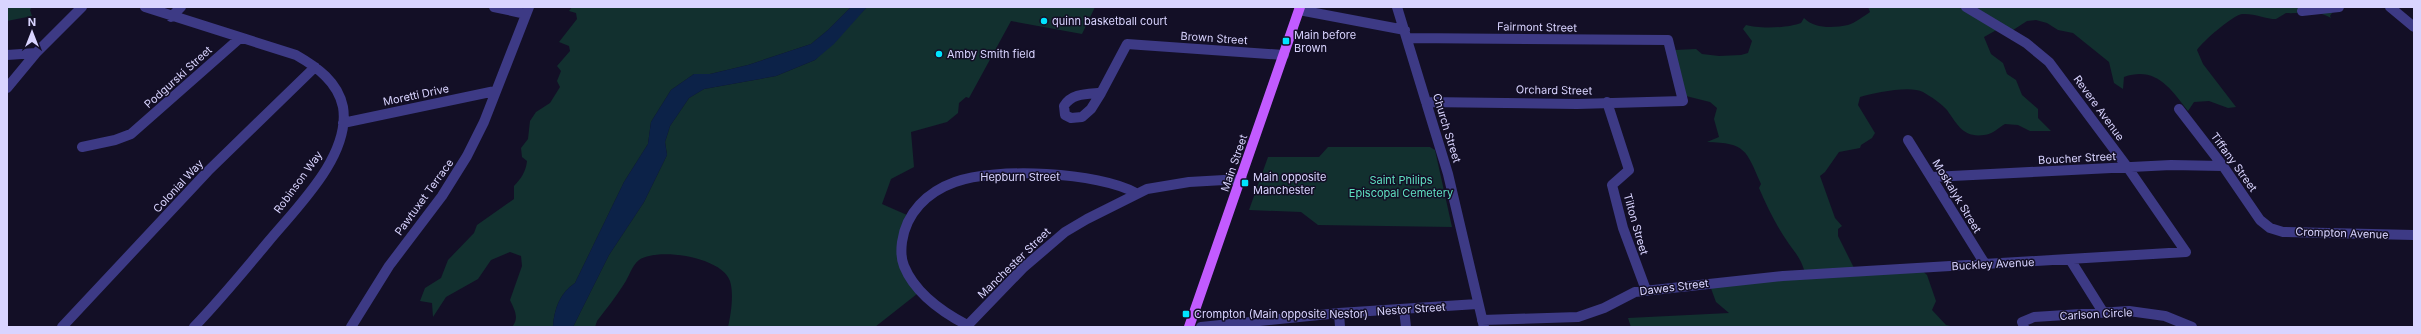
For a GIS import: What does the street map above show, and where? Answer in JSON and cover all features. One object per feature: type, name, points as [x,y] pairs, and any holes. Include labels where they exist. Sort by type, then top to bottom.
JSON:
[{"type":"main road","name":"Main Street","points":[[1190,327],[1300,9]]},
{"type":"street","points":[[61,28],[77,7]]},
{"type":"street","points":[[7,88],[36,54],[82,7]]},
{"type":"street","name":"Robinson Way","points":[[145,7],[171,17],[287,51],[315,67],[339,94],[343,108],[343,124],[334,154],[326,169],[283,224],[194,327]]},
{"type":"street","points":[[171,17],[181,7]]},
{"type":"street","points":[[494,7],[528,10]]},
{"type":"street","name":"Church Street","points":[[1398,7],[1448,174],[1483,323]]},
{"type":"street","name":"Revere Avenue","points":[[1966,7],[2026,43],[2049,62],[2128,168],[2186,252]]},
{"type":"street","points":[[2302,11],[2339,7]]},
{"type":"street","points":[[2390,7],[2414,27]]},
{"type":"street","name":"Fairmont Street","points":[[1300,9],[1406,34],[1668,40],[1683,101]]},
{"type":"street","name":"Pawtuxet Terrace","points":[[351,327],[389,266],[457,176],[484,122],[528,10]]},
{"type":"street","name":"Podgurski Street","points":[[82,147],[115,140],[131,134],[240,38]]},
{"type":"street","name":"Brown Street","points":[[1101,93],[1126,44],[1284,55]]},
{"type":"street","points":[[7,55],[36,54]]},
{"type":"street","name":"Colonial Way","points":[[62,327],[208,171],[315,67]]},
{"type":"street","name":"Moretti Drive","points":[[343,124],[495,91]]},
{"type":"street","name":"Orchard Street","points":[[1426,102],[1683,101]]},
{"type":"street","name":"Tilton Street","points":[[1607,102],[1629,170],[1612,185],[1623,228],[1646,290]]},
{"type":"street","name":"Tiffany Street","points":[[2178,109],[2223,166],[2260,220],[2270,228]]},
{"type":"street","name":"Moskalyk Street","points":[[1908,140],[1985,264]]},
{"type":"street","name":"Boucher Street","points":[[1932,177],[2128,168],[2223,166]]},
{"type":"street","name":"Hepburn Street","points":[[967,326],[952,318],[920,290],[903,266],[902,242],[908,220],[914,210],[934,192],[966,178],[980,176],[1028,175],[1085,179],[1126,186],[1136,193]]},
{"type":"street","name":"Manchester Street","points":[[967,326],[1023,268],[1065,232],[1136,193],[1147,189],[1183,183],[1242,179]]},
{"type":"street","name":"Crompton Avenue","points":[[2270,228],[2283,232],[2414,235]]},
{"type":"street","name":"Buckley Avenue","points":[[1800,275],[2186,252]]},
{"type":"street","points":[[2071,260],[2103,312]]},
{"type":"street","name":"Dawes Street","points":[[1483,323],[1578,317],[1604,308],[1635,292],[1800,275]]},
{"type":"street","name":"Nestor Street","points":[[1201,327],[1339,313],[1478,304]]},
{"type":"street","points":[[1404,309],[1406,327]]},
{"type":"street","name":"Carlson Circle","points":[[2024,324],[2034,317],[2072,316],[2103,312],[2146,312],[2165,316],[2192,327]]},
{"type":"street","points":[[1339,313],[1340,327]]},
{"type":"green space","points":[[7,7],[32,7],[30,10],[32,16],[7,21]]},
{"type":"green space","points":[[572,7],[851,7],[828,30],[811,44],[748,65],[710,74],[694,74],[671,90],[651,122],[648,144],[624,182],[575,283],[565,292],[556,308],[553,327],[512,327],[516,317],[510,300],[522,266],[521,256],[510,252],[491,260],[478,279],[446,297],[433,317],[432,303],[420,301],[425,288],[441,278],[448,260],[474,233],[477,225],[514,199],[514,186],[523,175],[526,168],[527,161],[522,157],[521,148],[528,139],[530,121],[536,112],[550,103],[560,87],[557,81],[561,71],[557,66],[570,51],[569,46],[559,42],[577,19],[576,13],[569,11]]},
{"type":"green space","points":[[867,7],[1095,7],[1082,34],[1011,21],[969,98],[966,97],[959,103],[958,113],[947,122],[911,132],[914,167],[891,179],[882,204],[907,215],[903,261],[922,290],[875,327],[728,327],[732,292],[730,281],[725,273],[703,260],[660,254],[648,256],[637,262],[632,268],[621,289],[597,321],[595,327],[573,327],[609,255],[644,202],[667,155],[665,142],[670,126],[689,98],[704,89],[776,76],[815,60]]},
{"type":"green space","points":[[1868,7],[2336,7],[2330,16],[2331,18],[2314,13],[2286,13],[2276,19],[2251,14],[2242,14],[2218,29],[2205,41],[2197,50],[2203,64],[2236,107],[2228,108],[2209,101],[2194,102],[2188,111],[2168,87],[2154,77],[2145,74],[2135,74],[2124,77],[2123,89],[2114,83],[2109,62],[2073,33],[2058,30],[2047,23],[2036,20],[2027,21],[2010,32],[2000,28],[1984,37],[1991,54],[2003,63],[2007,74],[2016,80],[2022,95],[2038,109],[2038,118],[2051,131],[2030,131],[2018,125],[2005,124],[1993,132],[1984,135],[1971,134],[1961,129],[1942,105],[1923,92],[1917,90],[1901,89],[1860,97],[1858,105],[1875,133],[1872,138],[1861,145],[1860,148],[1839,152],[1825,172],[1820,176],[1835,218],[1842,226],[1838,229],[1838,236],[1855,270],[1918,267],[1927,275],[1936,301],[1932,310],[1946,325],[1955,327],[1631,327],[1628,318],[1729,313],[1716,302],[1709,283],[1805,273],[1798,257],[1780,231],[1769,210],[1759,188],[1761,184],[1748,156],[1737,147],[1730,144],[1707,142],[1719,137],[1714,119],[1717,108],[1710,102],[1686,96],[1675,50],[1696,49],[1702,54],[1719,56],[1741,55],[1748,53],[1752,41],[1743,29],[1746,25],[1758,27],[1781,27],[1801,23],[1804,18],[1808,22],[1819,26],[1842,26],[1854,23],[1870,12]]},
{"type":"green space","name":"Saint Philips Episcopal Cemetery","points":[[1328,147],[1430,147],[1435,150],[1452,227],[1318,225],[1301,212],[1249,210],[1268,157],[1319,157]]},
{"type":"water","points":[[851,7],[867,7],[834,44],[815,60],[776,76],[704,89],[689,98],[670,126],[665,142],[667,155],[644,202],[609,255],[573,327],[553,327],[556,308],[565,292],[575,283],[624,182],[648,144],[651,122],[671,90],[694,74],[710,74],[748,65],[811,44],[828,30]]},
{"type":"place","name":"quinn basketball court","points":[[1044,21]]},
{"type":"place","name":"Main before Brown","points":[[1286,41]]},
{"type":"place","name":"Amby Smith field","points":[[939,54]]},
{"type":"place","name":"Main opposite Manchester","points":[[1245,183]]},
{"type":"place","name":"Crompton (Main opposite Nestor)","points":[[1186,314]]}]
